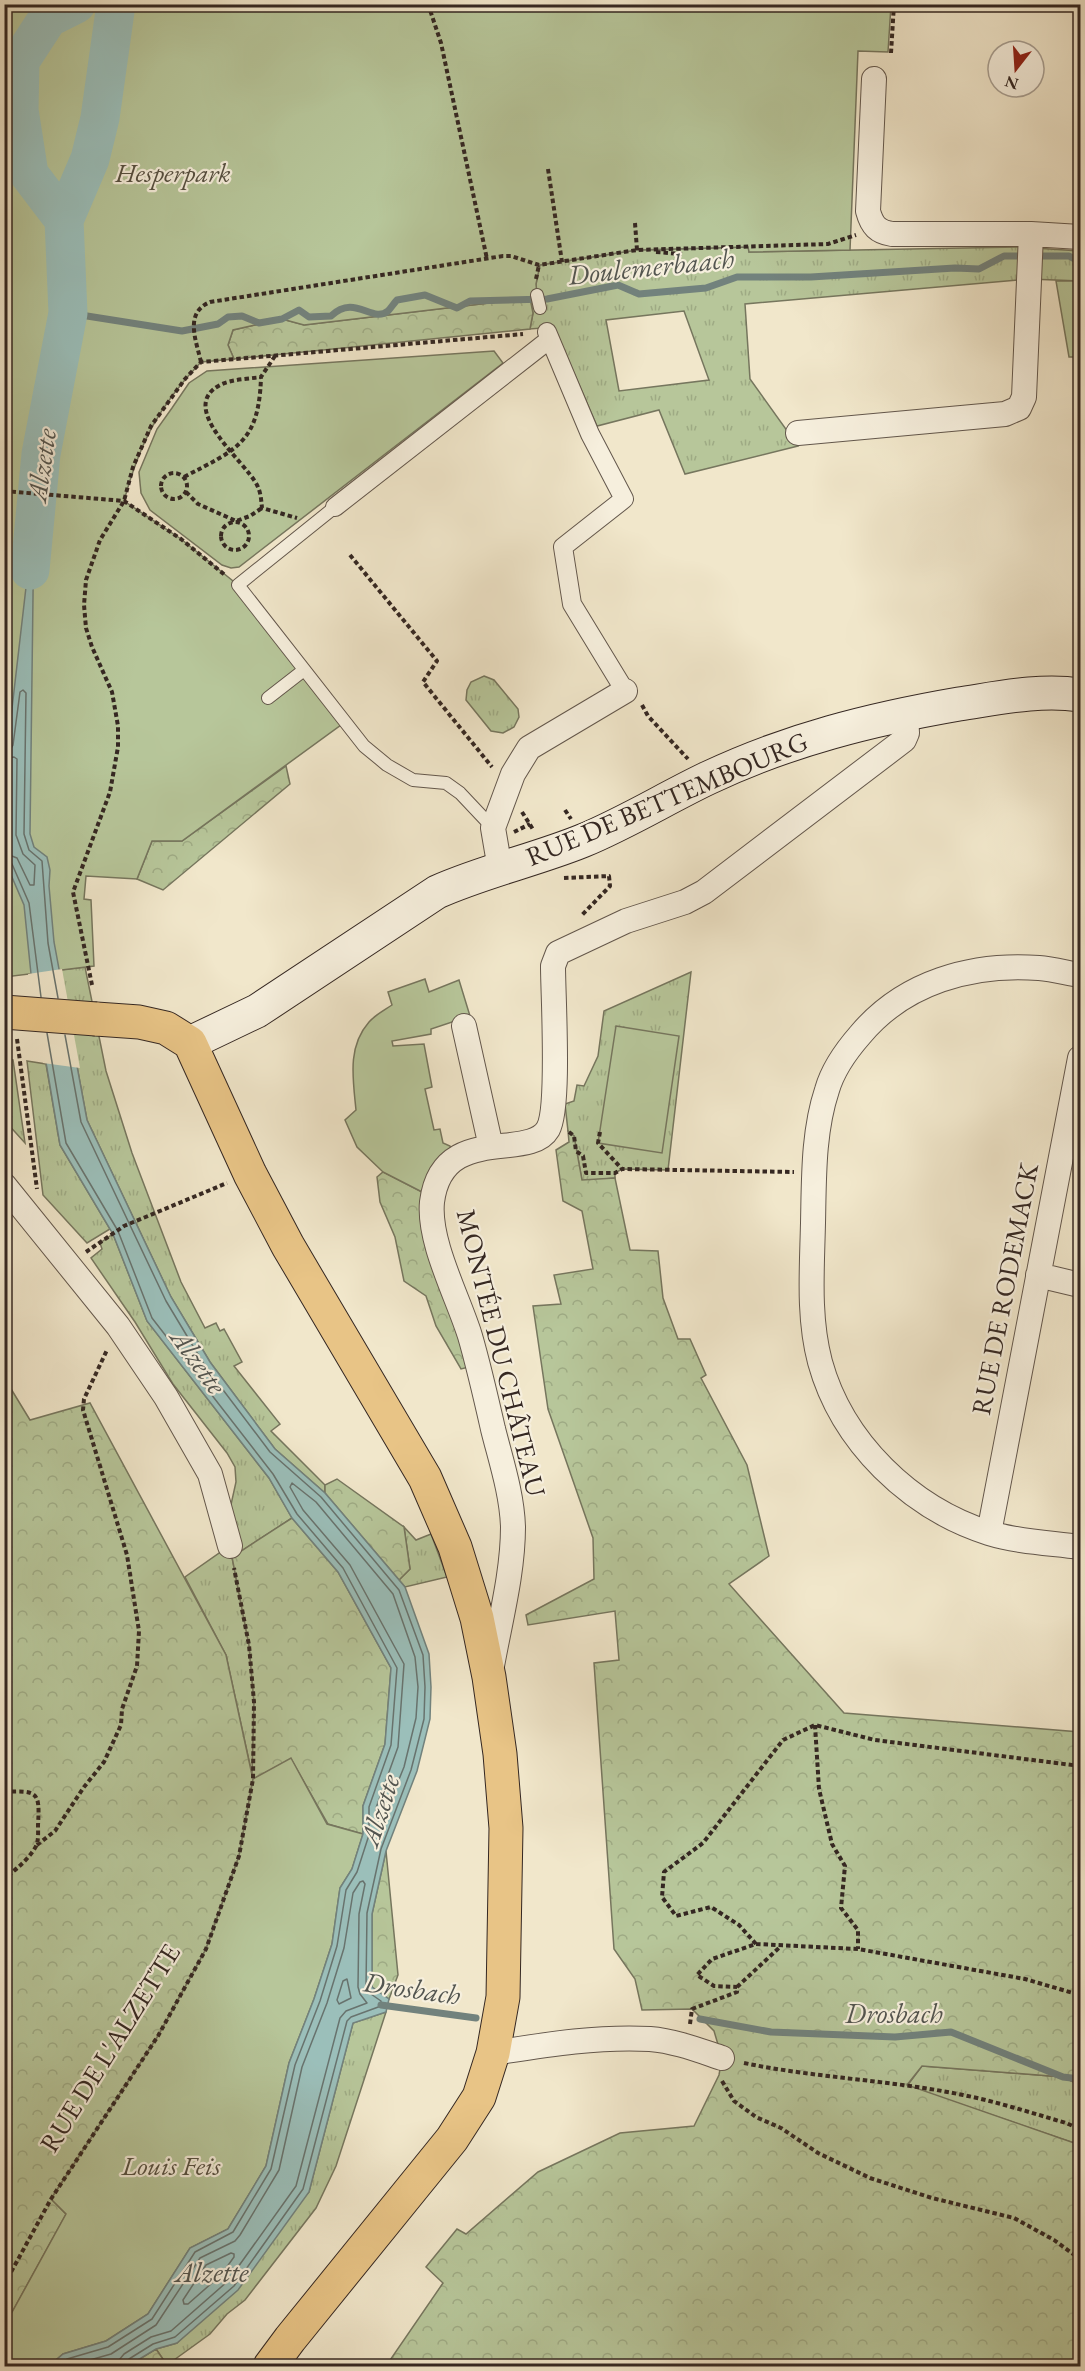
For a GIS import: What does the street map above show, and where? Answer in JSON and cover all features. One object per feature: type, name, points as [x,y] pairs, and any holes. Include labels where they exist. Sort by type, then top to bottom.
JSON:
[{"type":"main road","name":"RUE DE BETTEMBOURG","points":[[190,1043],[258,1011],[437,892],[582,841],[709,777],[789,744],[832,730],[906,713],[1017,695],[1059,692],[1080,695]]},
{"type":"main road","points":[[10,1012],[139,1022],[166,1028],[190,1043],[250,1174],[288,1246],[425,1478],[455,1547],[477,1618],[489,1677],[500,1754],[506,1828],[504,1997],[493,2053],[479,2097],[452,2139],[290,2339],[270,2367]]},
{"type":"street","points":[[874,78],[868,211],[870,221],[876,228],[883,233],[892,234],[1031,241],[1080,237]]},
{"type":"street","points":[[798,433],[1005,414],[1019,408],[1024,396],[1031,241]]},
{"type":"street","points":[[335,507],[548,336],[590,435],[624,499],[562,547],[572,604],[625,690],[529,748],[513,774],[503,830],[500,868]]},
{"type":"street","name":"MONTÉE DU CHÂTEAU","points":[[489,1677],[512,1555],[513,1524],[505,1472],[470,1336],[436,1239],[432,1204],[435,1186],[443,1170],[473,1150],[538,1138],[547,1131],[552,1120],[554,1097],[553,966],[558,953],[626,921],[685,902],[704,892],[904,740],[907,733],[906,713]]},
{"type":"street","points":[[1080,975],[1040,968],[986,969],[938,979],[895,1001],[866,1028],[845,1052],[827,1089],[817,1131],[811,1287],[813,1326],[820,1362],[840,1412],[863,1445],[890,1476],[933,1509],[989,1533],[1080,1547]]},
{"type":"street","points":[[464,1026],[491,1147]]},
{"type":"street","name":"RUE DE RODEMACK","points":[[989,1533],[1080,1058]]},
{"type":"street","points":[[4,1185],[25,1208],[118,1326],[166,1397],[210,1474],[230,1546]]},
{"type":"street","points":[[1038,1275],[1080,1285]]},
{"type":"street","points":[[493,2053],[540,2045],[611,2039],[651,2040],[688,2046],[722,2058]]},
{"type":"lane","points":[[537,295],[540,308]]},
{"type":"lane","points":[[335,507],[238,585],[364,746],[387,765],[413,780],[446,783],[503,830]]},
{"type":"lane","points":[[268,698],[304,670]]},
{"type":"path","points":[[428,4],[441,44],[487,259]]},
{"type":"path","points":[[891,53],[894,4]]},
{"type":"path","points":[[548,169],[562,262]]},
{"type":"path","points":[[635,223],[637,250]]},
{"type":"path","points":[[201,362],[193,325],[198,310],[210,302],[511,256],[539,265],[637,250],[828,244],[876,228]]},
{"type":"path","points":[[637,250],[682,254]]},
{"type":"path","points":[[92,985],[74,892],[110,792],[118,747],[118,726],[112,692],[86,628],[84,605],[86,580],[100,540],[124,501],[133,468],[151,426],[185,379],[201,362],[548,336]]},
{"type":"path","points":[[184,477],[232,451],[250,432],[261,400],[261,377],[275,356]]},
{"type":"path","points":[[261,377],[218,386],[210,394],[205,414],[209,425],[256,483],[261,493],[262,507]]},
{"type":"path","points":[[176,472],[184,477],[188,484],[186,492],[179,498],[171,499],[161,490],[161,481],[167,474],[176,472]]},
{"type":"path","points":[[4,491],[124,501],[181,539],[238,585]]},
{"type":"path","points":[[186,492],[198,504],[236,521],[244,524],[250,536],[247,544],[235,550],[223,542],[221,533],[226,524],[236,521],[250,516],[262,507]]},
{"type":"path","points":[[262,507],[301,519],[310,527]]},
{"type":"path","points":[[350,555],[437,661],[423,682],[496,773]]},
{"type":"path","points":[[648,716],[690,761]]},
{"type":"path","points":[[519,808],[536,833]]},
{"type":"path","points":[[503,830],[530,824]]},
{"type":"path","points":[[555,879],[609,876],[610,886],[583,913]]},
{"type":"path","points":[[4,944],[10,1012],[38,1196],[25,1208]]},
{"type":"path","points":[[567,1122],[568,1131],[574,1136],[576,1151],[583,1156],[586,1173],[615,1173],[622,1169],[797,1172]]},
{"type":"path","points":[[600,1132],[598,1143],[622,1169]]},
{"type":"path","points":[[86,1252],[124,1226],[229,1182]]},
{"type":"path","points":[[4,1879],[26,1861],[37,1845],[55,1831],[84,1786],[104,1762],[121,1725],[122,1709],[137,1666],[139,1631],[127,1555],[83,1410],[84,1399],[118,1326]]},
{"type":"path","name":"RUE DE L'ALZETTE","points":[[4,2285],[51,2199],[158,2036],[206,1949],[239,1856],[253,1779],[254,1702],[249,1645],[230,1546]]},
{"type":"path","points":[[814,1725],[819,1789],[832,1844],[845,1866],[841,1908],[858,1930],[858,1948]]},
{"type":"path","points":[[756,1944],[738,1925],[711,1907],[676,1916],[662,1897],[664,1872],[704,1843],[783,1740],[814,1725],[875,1740],[1080,1766]]},
{"type":"path","points":[[4,1792],[22,1791],[34,1794],[40,1801],[37,1845]]},
{"type":"path","points":[[737,1987],[714,1986],[698,1975],[712,1959],[756,1944],[858,1948],[1025,1979],[1080,1995]]},
{"type":"path","points":[[692,2009],[737,1992],[737,1987],[781,1946]]},
{"type":"path","points":[[1080,2129],[1066,2123],[963,2095],[782,2071],[722,2058],[718,2075],[734,2101],[756,2117],[781,2128],[818,2153],[870,2178],[932,2198],[1014,2218],[1054,2240],[1080,2259]]},
{"type":"green space","name":"Hesperpark","points":[[4,5],[891,5],[888,52],[858,51],[850,250],[749,252],[748,247],[637,250],[540,265],[536,284],[537,295],[530,298],[304,325],[282,319],[233,330],[228,345],[234,359],[201,362],[186,378],[162,410],[144,443],[124,501],[181,539],[238,585],[345,722],[182,841],[152,841],[137,879],[86,876],[84,899],[91,900],[94,966],[5,977]]},
{"type":"green space","points":[[749,247],[749,252],[1019,247],[1080,251],[1080,281],[1029,279],[745,304],[750,379],[798,446],[685,474],[659,410],[597,426],[554,327],[530,329],[533,313],[530,298],[537,294],[539,265],[637,250]],"holes":[[[684,311],[709,380],[619,391],[606,320]]]},
{"type":"green space","points":[[1056,281],[1080,281],[1080,357],[1069,357]]},
{"type":"green space","points":[[530,298],[533,313],[530,329],[234,359],[228,345],[233,330],[282,319],[304,325]]},
{"type":"green space","points":[[494,351],[503,363],[239,567],[231,568],[222,565],[150,510],[141,493],[139,472],[157,429],[189,383],[207,371]]},
{"type":"green space","points":[[484,676],[494,680],[518,709],[519,717],[514,727],[503,733],[491,731],[466,700],[471,682]]},
{"type":"green space","points":[[286,766],[290,784],[163,890],[137,879],[152,841],[182,841]]},
{"type":"green space","points":[[85,967],[106,1071],[132,1153],[181,1282],[205,1328],[216,1323],[220,1331],[224,1329],[242,1362],[234,1366],[280,1424],[271,1431],[325,1485],[325,1493],[275,1449],[210,1362],[171,1297],[87,1120],[59,970]]},
{"type":"green space","points":[[691,972],[668,1170],[622,1169],[615,1173],[615,1178],[582,1181],[574,1136],[568,1131],[565,1104],[574,1101],[577,1085],[584,1086],[598,1056],[604,1011]]},
{"type":"green space","points":[[425,979],[429,992],[459,980],[470,1016],[431,1029],[431,1034],[392,1041],[393,1046],[424,1044],[432,1087],[425,1089],[434,1130],[440,1129],[443,1143],[450,1146],[452,1152],[426,1194],[383,1172],[357,1147],[345,1120],[356,1110],[353,1064],[357,1042],[362,1032],[371,1019],[392,1005],[388,992]]},
{"type":"green space","points":[[616,1026],[679,1036],[662,1153],[598,1143]]},
{"type":"green space","points":[[5,1059],[13,1060],[25,1143],[5,1121]]},
{"type":"green space","points":[[27,1061],[46,1064],[60,1145],[110,1229],[87,1243],[43,1195]]},
{"type":"green space","points":[[568,1131],[574,1136],[582,1180],[615,1178],[630,1250],[658,1251],[663,1298],[678,1339],[690,1339],[706,1375],[701,1378],[747,1465],[769,1556],[729,1584],[844,1713],[1080,1732],[1080,2085],[1063,2077],[922,2066],[907,2085],[1080,2145],[1080,2366],[386,2366],[443,2283],[426,2267],[457,2229],[466,2234],[538,2172],[620,2133],[694,2126],[719,2075],[722,2058],[714,2031],[692,2009],[642,2010],[635,1979],[614,1949],[594,1663],[619,1660],[615,1611],[528,1625],[526,1615],[594,1579],[593,1538],[548,1409],[533,1306],[561,1304],[554,1275],[593,1269],[582,1211],[563,1201],[556,1150],[569,1142]]},
{"type":"green space","points":[[383,1172],[426,1194],[469,1367],[461,1369],[436,1326],[426,1296],[404,1281],[395,1237],[380,1202],[377,1177]]},
{"type":"green space","points":[[113,1234],[147,1321],[269,1478],[292,1518],[232,1557],[249,1645],[254,1702],[253,1779],[226,1655],[185,1577],[229,1546],[230,1509],[236,1482],[235,1467],[227,1453],[173,1384],[135,1322],[91,1258],[102,1249],[100,1243]]},
{"type":"green space","points":[[5,1379],[30,1420],[90,1403],[226,1655],[252,1775],[254,1702],[249,1645],[232,1557],[292,1518],[338,1572],[391,1668],[385,1744],[363,1806],[363,1834],[328,1824],[291,1759],[253,1779],[239,1856],[206,1949],[158,2036],[51,2199],[66,2214],[5,2325]]},
{"type":"green space","points":[[337,1479],[404,1527],[410,1569],[399,1580],[325,1493],[325,1485]]},
{"type":"green space","points":[[404,1527],[416,1540],[431,1534],[447,1577],[405,1587],[399,1580],[410,1569]]},
{"type":"green space","name":"Louis Feis","points":[[291,1758],[327,1824],[363,1834],[352,1869],[340,1888],[332,1944],[289,2063],[266,2166],[228,2229],[190,2248],[148,2314],[106,2341],[63,2354],[49,2366],[5,2366],[5,2325],[66,2214],[51,2199],[158,2036],[206,1949],[239,1856],[253,1779]]},
{"type":"green space","points":[[386,1851],[398,1975],[389,1999],[372,1987],[372,1914]]},
{"type":"green space","points":[[386,2012],[336,2166],[316,2208],[245,2300],[227,2314],[210,2334],[167,2365],[156,2349],[177,2343],[309,2192],[353,2023]]},
{"type":"green space","points":[[922,2066],[1063,2077],[1080,2085],[1080,2145],[907,2086]]},
{"type":"green space","points":[[156,2349],[167,2365],[128,2366]]},
{"type":"water","name":"Alzette","points":[[34,518],[30,834],[34,847],[47,857],[50,870],[49,886],[54,942],[87,1120],[171,1297],[210,1362],[275,1449],[325,1493],[405,1587],[429,1654],[431,1687],[430,1719],[417,1771],[386,1851],[372,1914],[372,1987],[389,1999],[386,2012],[353,2023],[309,2192],[238,2290],[177,2343],[156,2349],[128,2366],[49,2366],[63,2354],[106,2341],[148,2314],[190,2248],[228,2229],[266,2166],[289,2063],[332,1944],[340,1888],[352,1869],[363,1834],[363,1806],[385,1744],[391,1668],[338,1572],[292,1518],[269,1478],[147,1321],[113,1234],[60,1145],[31,974],[24,905],[5,861],[5,769]]},
{"type":"pier","points":[[62,969],[80,1068],[43,1063],[28,974]]},
{"type":"waterway","name":"Alzette","points":[[64,220],[29,174],[19,110],[20,61],[48,18],[76,4]]},
{"type":"waterway","name":"Alzette","points":[[30,570],[41,454],[68,313],[64,220],[90,159],[100,118],[116,4]]},
{"type":"waterway","name":"Doulemerbaach","points":[[68,313],[182,331],[218,324],[228,317],[242,316],[259,323],[282,319],[299,310],[309,317],[331,316],[348,307],[382,314],[388,311],[397,300],[425,295],[457,308],[470,301],[547,299],[618,285],[639,294],[706,288],[737,277],[811,277],[955,268],[979,269],[1004,256],[1069,256],[1080,262]]},
{"type":"waterway","name":"Drosbach","points":[[381,2005],[476,2018]]},
{"type":"waterway","name":"Drosbach","points":[[700,2019],[771,2032],[895,2037],[951,2032],[1063,2077],[1080,2079]]}]
